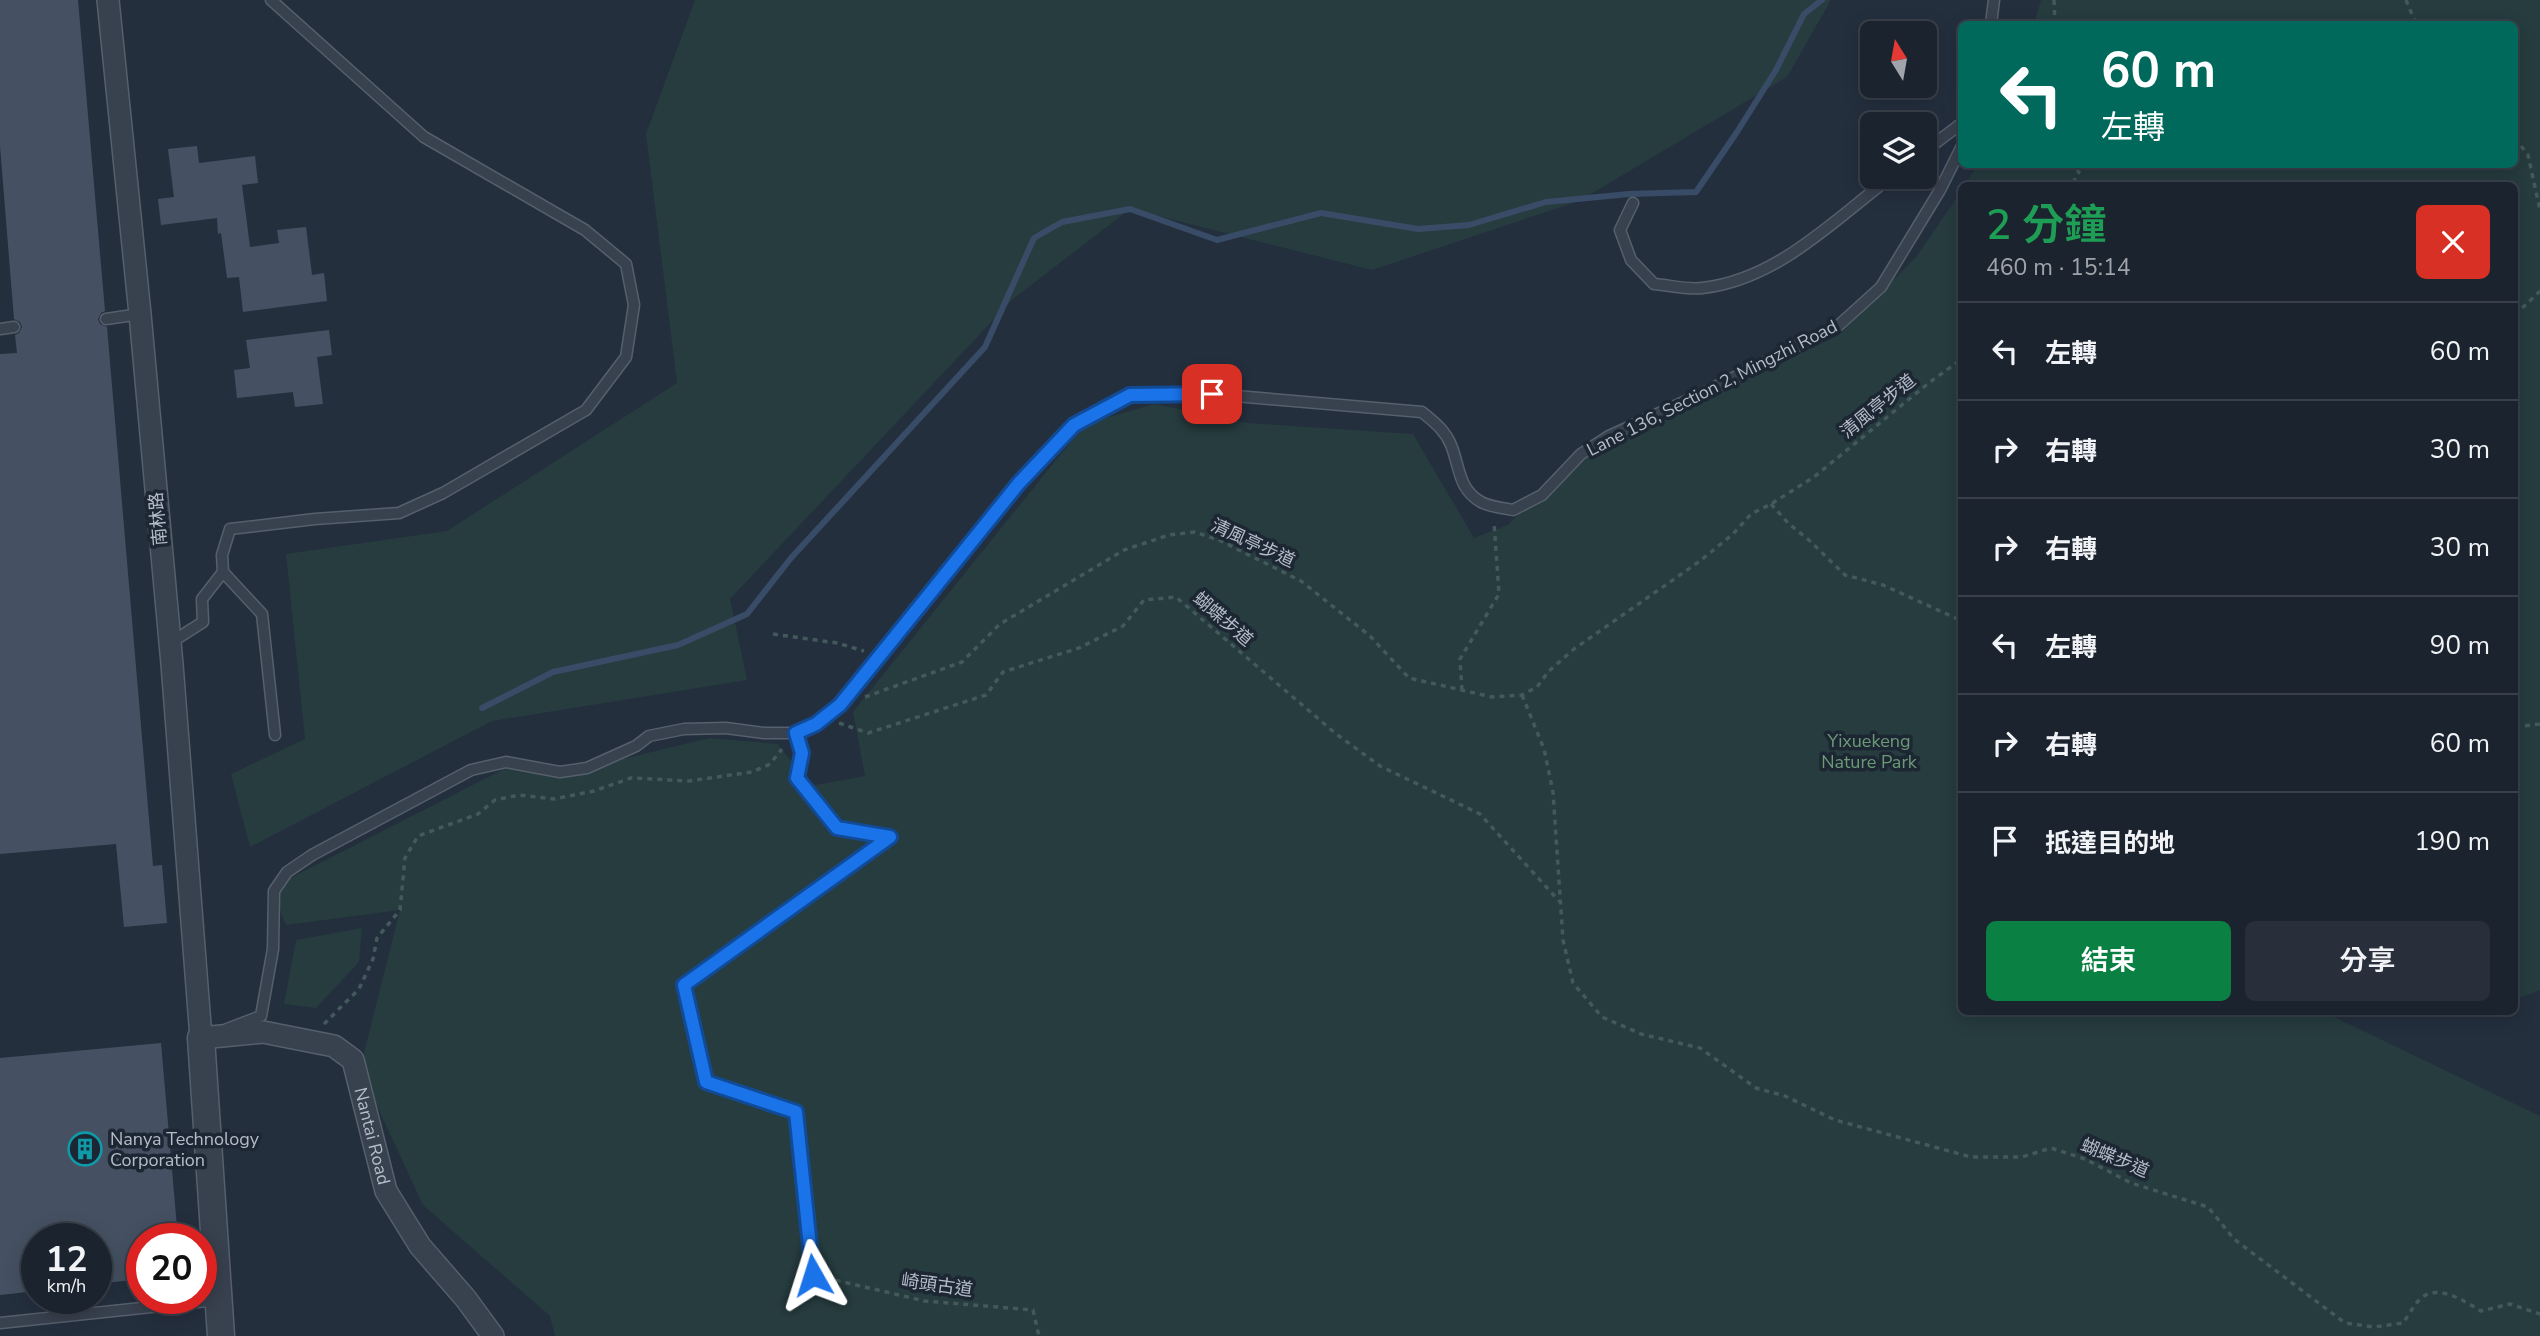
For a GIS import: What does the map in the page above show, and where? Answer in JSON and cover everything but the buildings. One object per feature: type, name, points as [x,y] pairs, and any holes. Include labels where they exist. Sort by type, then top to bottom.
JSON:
[{"type":"street","name":"南林路","points":[[108,0],[141,314],[201,1038]]},
{"type":"street","name":"Nantai Road","points":[[201,1038],[263,1032],[334,1046],[353,1060],[386,1191],[419,1247],[466,1299],[494,1336]]},
{"type":"street","points":[[201,1038],[212,1223]]},
{"type":"street","points":[[217,1300],[220,1336]]},
{"type":"lane","points":[[271,0],[424,137],[585,230],[626,264],[634,305],[626,357],[586,410],[443,493],[399,513],[230,529],[222,555],[223,572],[262,614],[275,735]]},
{"type":"lane","points":[[1991,21],[1994,0]]},
{"type":"lane","points":[[1937,142],[1958,126]]},
{"type":"lane","name":"Lane 136, Section 2, Mingzhi Road","points":[[1492,506],[1513,510],[1523,505],[1542,495],[1581,454],[1609,436],[1697,396],[1839,325],[1881,286],[1940,190],[1958,154]]},
{"type":"lane","points":[[1633,203],[1620,230],[1631,260],[1654,284],[1700,288],[1740,281],[1805,246],[1876,189]]},
{"type":"lane","points":[[106,319],[141,314]]},
{"type":"lane","points":[[0,328],[14,327]]},
{"type":"lane","points":[[201,1038],[261,1016],[273,949],[274,891],[287,872],[312,855],[471,770],[506,762],[560,772],[587,768],[636,746],[649,736],[684,729],[726,728],[797,736],[816,724],[840,705],[1019,483],[1074,425],[1130,395],[1212,394],[1422,412],[1440,426],[1451,445],[1460,477],[1469,494],[1492,506]]},
{"type":"lane","points":[[170,643],[203,622],[202,599],[223,572]]},
{"type":"lane","points":[[797,736],[802,753],[797,778],[837,828],[890,837],[684,985],[706,1082],[796,1112],[813,1275]]},
{"type":"lane","points":[[0,1323],[126,1310]]},
{"type":"path","points":[[2054,0],[2055,21]]},
{"type":"path","points":[[2406,0],[2415,21]]},
{"type":"path","points":[[2518,142],[2528,155],[2540,210]]},
{"type":"path","points":[[2073,182],[2079,172],[2074,168]]},
{"type":"path","points":[[2518,312],[2540,291]]},
{"type":"path","name":"清風亭步道","points":[[1770,504],[1814,477],[1958,362]]},
{"type":"path","points":[[1522,695],[1536,687],[1548,672],[1574,649],[1700,561],[1733,534],[1751,514],[1770,504],[1787,523],[1845,575],[1883,585],[1958,619]]},
{"type":"path","points":[[1462,690],[1460,659],[1499,594],[1492,506]]},
{"type":"path","name":"清風亭步道","points":[[840,705],[962,662],[1000,624],[1124,550],[1169,535],[1195,532],[1221,541],[1301,581],[1370,636],[1409,678],[1492,697],[1522,695]]},
{"type":"path","name":"蝴蝶步道","points":[[824,718],[868,733],[986,695],[1003,672],[1079,648],[1123,626],[1144,600],[1176,597],[1335,733],[1380,766],[1480,814],[1560,901]]},
{"type":"path","points":[[773,634],[837,643],[879,656]]},
{"type":"path","name":"蝴蝶步道","points":[[1522,695],[1544,749],[1553,793],[1563,940],[1573,983],[1602,1017],[1641,1034],[1700,1048],[1756,1088],[1785,1096],[1835,1120],[1970,1157],[2022,1157],[2051,1148],[2085,1159],[2131,1183],[2208,1207],[2234,1239],[2345,1323],[2374,1327],[2403,1323],[2421,1298],[2438,1293],[2452,1294],[2481,1311],[2510,1304],[2540,1314]]},
{"type":"path","points":[[2518,727],[2540,724]]},
{"type":"path","points":[[312,1041],[359,989],[373,959],[377,937],[400,910],[405,858],[418,836],[478,814],[495,800],[519,795],[554,799],[594,792],[631,778],[690,781],[752,772],[770,764],[787,742],[797,736]]},
{"type":"path","name":"崎頭古道","points":[[813,1275],[925,1301],[1033,1310],[1039,1336]]},
{"type":"green space","points":[[695,0],[1831,0],[1787,77],[1579,201],[1372,270],[1130,209],[1013,299],[730,599],[747,680],[492,721],[250,847],[231,774],[305,739],[286,554],[447,531],[677,383],[646,134]]},
{"type":"green space","points":[[2041,0],[2540,0],[2540,990],[2518,999],[2518,182],[1967,182],[1976,168],[2518,168],[2518,21],[2035,21]]},
{"type":"green space","name":"Yixuekeng Nature Park","points":[[1958,196],[1958,1015],[2330,1015],[2540,1116],[2540,1336],[555,1336],[550,1316],[423,1205],[360,1069],[400,910],[286,925],[271,888],[506,768],[581,769],[710,738],[778,744],[810,786],[865,776],[853,712],[1085,424],[1154,404],[1248,423],[1413,434],[1474,538],[1508,525],[1566,465],[1839,335],[1917,256]]},
{"type":"green space","points":[[362,928],[359,962],[316,1008],[284,1004],[296,940]]},
{"type":"waterway","points":[[482,708],[553,672],[678,645],[747,614],[791,558],[985,347],[1034,238],[1062,222],[1130,209],[1217,240],[1321,213],[1418,229],[1469,225],[1546,202],[1629,194],[1696,192],[1776,70],[1804,14],[1822,0]]},
{"type":"place","name":"Nanya Technology Corporation","points":[[85,1149]]},
{"type":"route","points":[[813,1275],[796,1112],[706,1082],[684,985],[890,837],[837,828],[797,778],[802,753],[796,733],[816,724],[840,705],[1019,483],[1074,425],[1130,395],[1212,394]]}]
